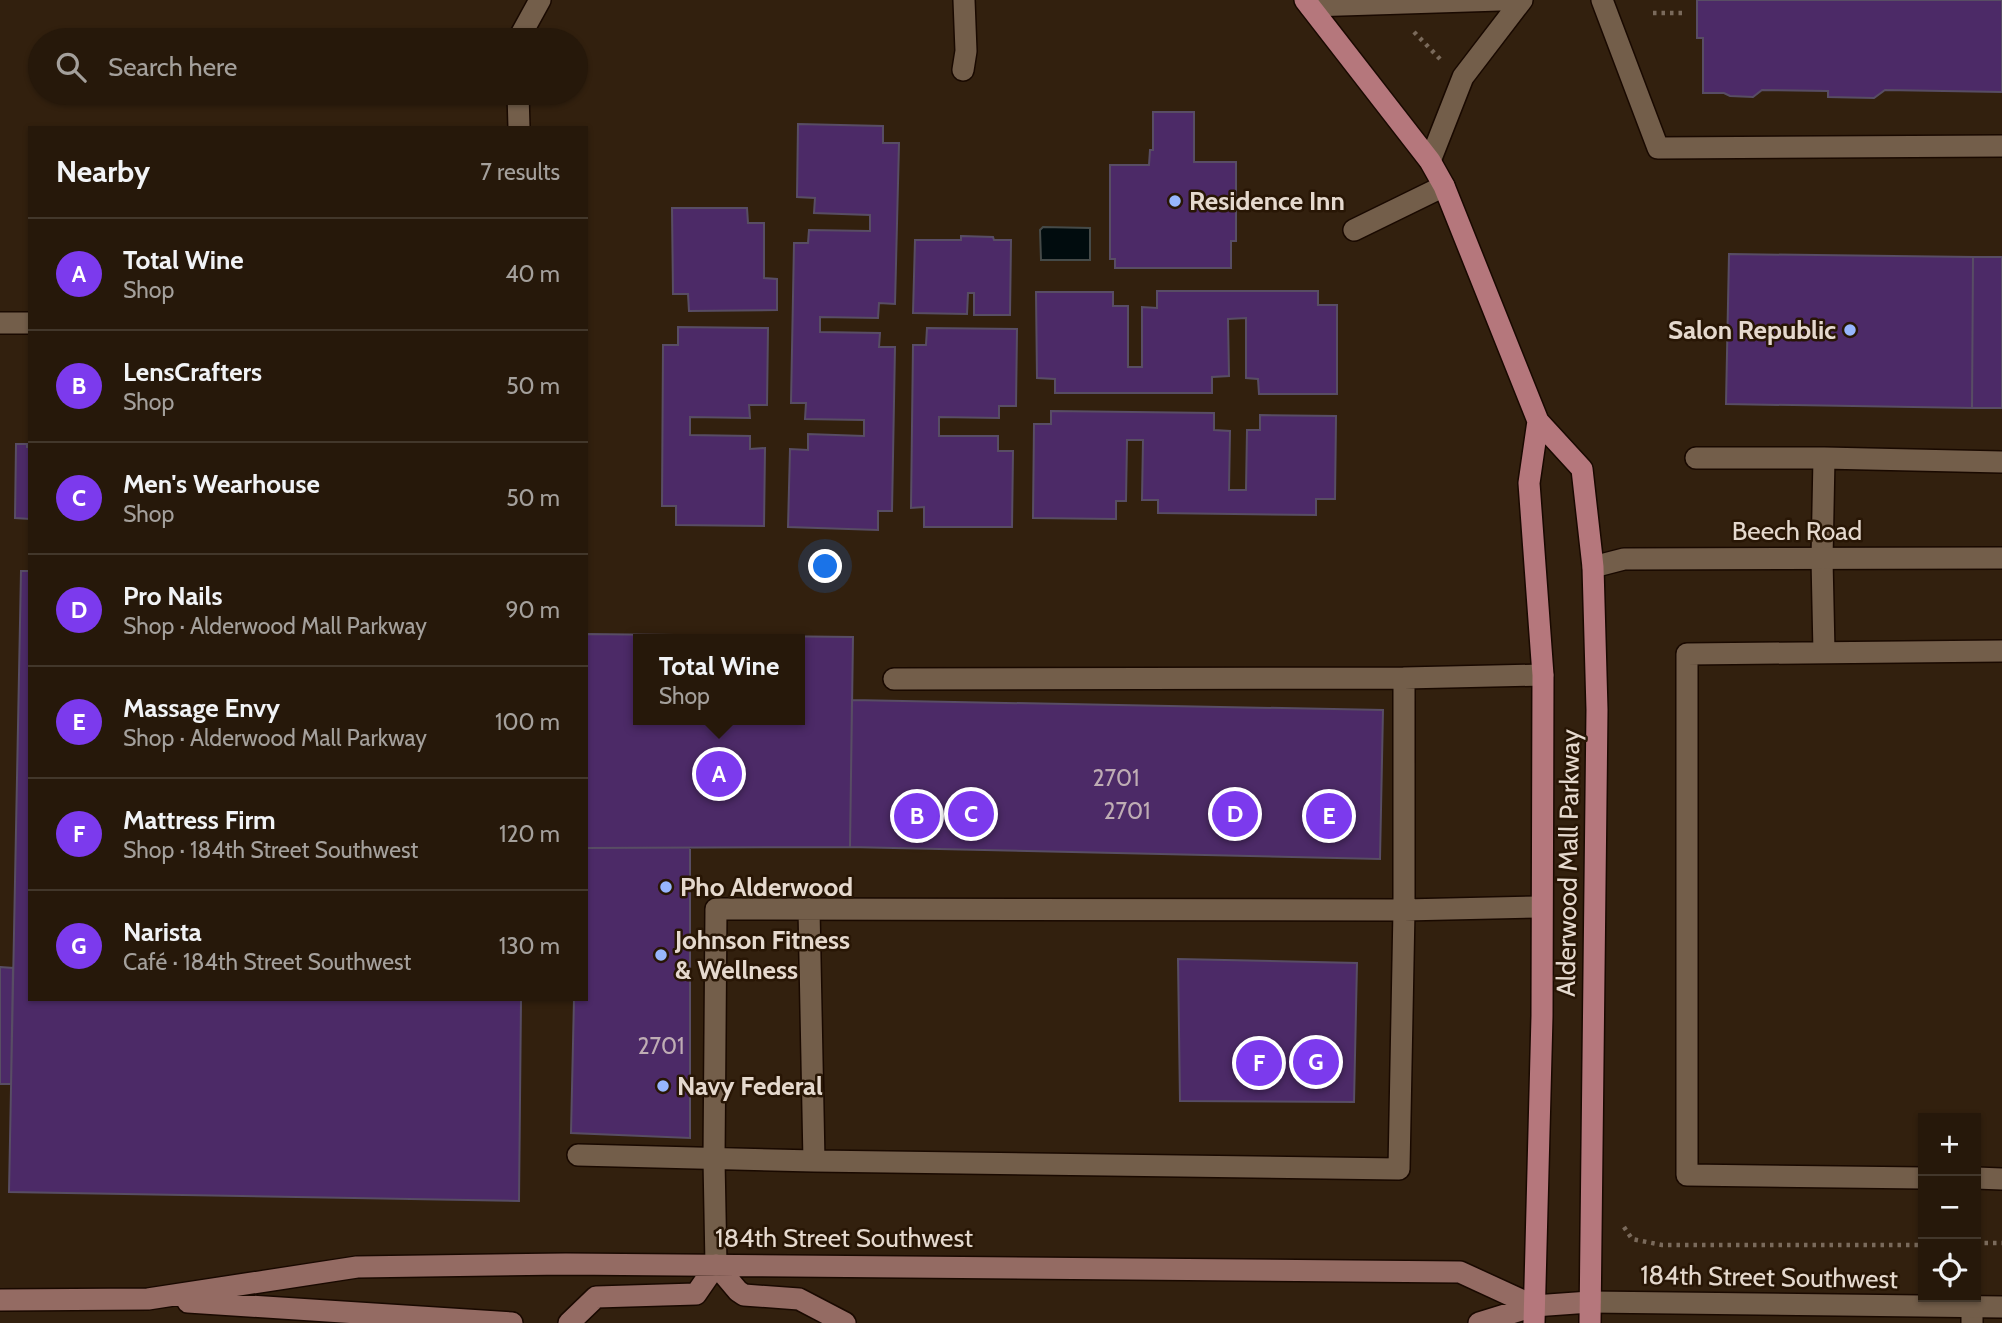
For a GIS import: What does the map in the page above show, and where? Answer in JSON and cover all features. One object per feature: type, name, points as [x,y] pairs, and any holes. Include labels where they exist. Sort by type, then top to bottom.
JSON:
[{"type":"main road","name":"Alderwood Mall Parkway","points":[[1307,3],[1430,162],[1444,186],[1538,421],[1581,470],[1593,567],[1597,724],[1590,1313]]},
{"type":"main road","name":"Alderwood Mall Parkway","points":[[1534,1314],[1542,1016],[1540,907],[1543,675],[1529,483],[1538,421]]},
{"type":"main road","name":"184th Street Southwest","points":[[148,1299],[357,1267],[566,1264],[1460,1272],[1534,1314]]},
{"type":"main road","points":[[569,1323],[596,1297],[696,1294],[716,1265],[744,1295],[799,1299],[845,1323]]},
{"type":"main road","name":"184th Street Southwest","points":[[0,1300],[148,1299],[512,1323]]},
{"type":"main road","name":"184th Street Southwest","points":[[1479,1323],[1534,1314],[1590,1313]]},
{"type":"street","points":[[525,28],[540,0]]},
{"type":"street","points":[[963,71],[966,51],[964,0]]},
{"type":"street","points":[[1307,3],[1500,0]]},
{"type":"street","points":[[1430,162],[1464,77],[1522,0]]},
{"type":"street","points":[[1602,0],[1658,148],[2002,146]]},
{"type":"street","points":[[518,105],[519,126]]},
{"type":"street","points":[[1354,230],[1444,186]]},
{"type":"street","points":[[0,323],[28,323]]},
{"type":"street","points":[[1696,458],[2002,462]]},
{"type":"street","points":[[1824,458],[1824,652]]},
{"type":"street","name":"Beech Road","points":[[1593,567],[1625,559],[2002,558]]},
{"type":"street","points":[[1918,1178],[1687,1175],[1686,654],[2002,651]]},
{"type":"street","points":[[894,679],[1404,678],[1543,675]]},
{"type":"street","points":[[579,1155],[714,1160],[1399,1169],[1404,910],[1404,678]]},
{"type":"street","points":[[716,1265],[716,909],[1404,910],[1540,907]]},
{"type":"street","points":[[809,909],[814,1161]]},
{"type":"street","points":[[1981,1178],[2002,1178]]},
{"type":"street","name":"184th Street Southwest","points":[[1590,1313],[1972,1315],[2002,1307]]},
{"type":"path","points":[[1653,13],[1686,13]]},
{"type":"path","points":[[1409,27],[1442,61]]},
{"type":"path","points":[[1624,1227],[1632,1239],[1662,1245],[1918,1245]]},
{"type":"path","points":[[1981,1243],[2002,1242]]},
{"type":"shaded area","points":[[1043,227],[1090,228],[1090,260],[1041,260],[1040,230]]},
{"type":"building","points":[[1697,0],[2002,0],[2002,92],[1885,90],[1874,98],[1828,97],[1828,91],[1762,90],[1753,97],[1703,93],[1703,38],[1697,38]]},
{"type":"building","points":[[1153,112],[1194,112],[1194,162],[1236,162],[1236,241],[1231,241],[1231,268],[1115,268],[1115,259],[1110,259],[1110,165],[1149,165],[1150,150],[1153,150]]},
{"type":"building","points":[[798,124],[883,126],[883,143],[899,143],[895,304],[879,303],[878,318],[820,317],[820,332],[880,333],[879,347],[895,347],[892,511],[878,511],[878,530],[788,527],[790,449],[808,450],[808,434],[864,436],[864,420],[805,419],[806,403],[791,403],[794,243],[808,243],[809,230],[870,231],[870,215],[814,213],[815,198],[797,197]]},
{"type":"building","points":[[672,208],[747,208],[748,223],[764,223],[764,278],[777,279],[777,310],[689,311],[688,294],[673,294]]},
{"type":"building","points":[[961,236],[1011,240],[1010,315],[974,315],[974,293],[968,293],[967,314],[913,313],[915,240],[961,240]]},
{"type":"building","name":"Salon Republic","points":[[1729,254],[1973,257],[1972,408],[1726,404]]},
{"type":"building","points":[[1973,257],[2002,257],[2002,408],[1972,408]]},
{"type":"building","points":[[1157,291],[1318,291],[1318,305],[1337,305],[1337,394],[1259,394],[1258,379],[1246,378],[1246,318],[1228,319],[1229,376],[1212,377],[1212,393],[1055,393],[1055,379],[1037,378],[1036,292],[1113,292],[1113,306],[1128,306],[1128,367],[1142,367],[1142,307],[1157,308]]},
{"type":"building","points":[[678,327],[768,328],[767,405],[749,405],[750,418],[690,417],[690,435],[750,436],[750,449],[765,448],[764,526],[676,525],[676,506],[662,506],[663,345],[678,345]]},
{"type":"building","points":[[927,328],[1017,329],[1016,406],[999,406],[999,418],[939,417],[939,436],[998,436],[998,451],[1013,451],[1012,527],[924,527],[924,507],[911,508],[913,345],[926,345]]},
{"type":"building","points":[[1051,411],[1214,413],[1214,430],[1230,431],[1229,490],[1246,490],[1247,430],[1260,430],[1260,415],[1336,416],[1335,499],[1316,499],[1316,515],[1158,513],[1158,500],[1142,500],[1143,440],[1127,440],[1126,501],[1116,501],[1116,519],[1033,518],[1034,424],[1051,424]]},
{"type":"building","points":[[16,444],[27,444],[28,519],[15,518]]},
{"type":"building","points":[[21,571],[28,571],[28,1001],[521,1001],[519,1201],[9,1192]]},
{"type":"building","points":[[588,634],[633,635],[633,725],[805,725],[805,636],[853,637],[850,847],[588,848]]},
{"type":"building","points":[[852,700],[1383,710],[1380,859],[850,847]]},
{"type":"building","points":[[588,848],[690,848],[690,1138],[571,1133],[574,1001],[588,1001]]},
{"type":"building","points":[[1178,959],[1357,963],[1354,1102],[1180,1101]]},
{"type":"building","points":[[0,967],[13,968],[11,1084],[0,1084]]},
{"type":"place","name":"Residence Inn","points":[[1175,201]]},
{"type":"place","name":"Salon Republic","points":[[1850,330]]},
{"type":"place","name":"Total Wine","points":[[719,774]]},
{"type":"place","name":"Men's Wearhouse","points":[[971,814]]},
{"type":"place","name":"Pro Nails","points":[[1235,814]]},
{"type":"place","name":"LensCrafters","points":[[917,816]]},
{"type":"place","name":"Massage Envy","points":[[1329,816]]},
{"type":"place","name":"Pho Alderwood","points":[[666,887]]},
{"type":"place","name":"Johnson Fitness & Wellness","points":[[661,955]]},
{"type":"place","name":"Narista","points":[[1316,1062]]},
{"type":"place","name":"Mattress Firm","points":[[1259,1063]]},
{"type":"place","name":"Navy Federal","points":[[663,1086]]}]
